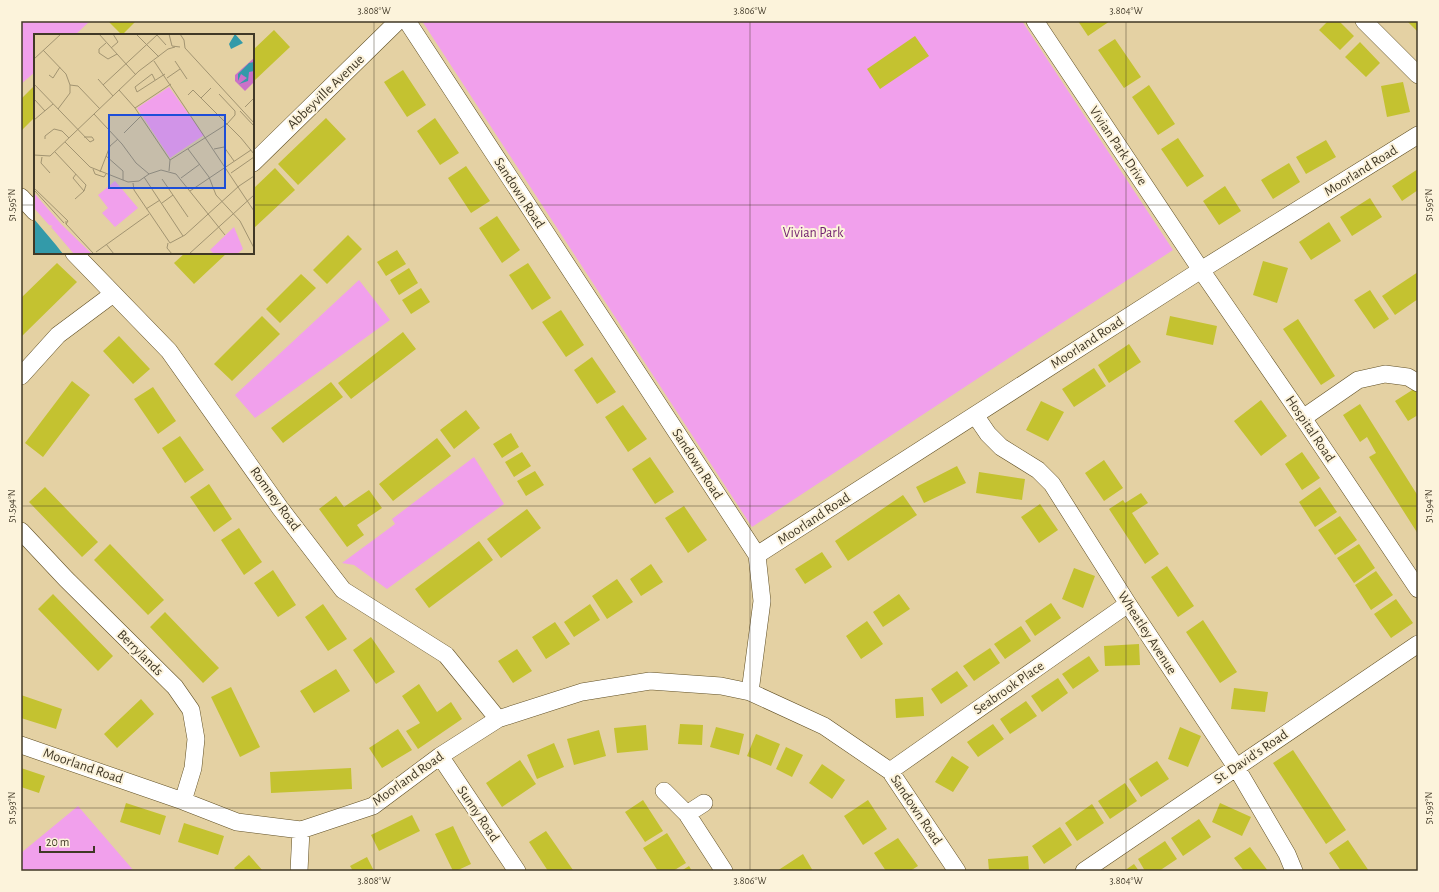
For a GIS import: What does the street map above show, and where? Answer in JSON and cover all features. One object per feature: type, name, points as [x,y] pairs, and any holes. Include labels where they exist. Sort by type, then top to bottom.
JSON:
[{"type":"street","name":"Abbeyville Avenue","points":[[254,162],[398,21]]},
{"type":"street","name":"Sandown Road","points":[[406,21],[757,555],[762,601],[750,692],[824,726],[890,771],[958,871]]},
{"type":"street","name":"Vivian Park Drive","points":[[1035,21],[1201,270]]},
{"type":"street","points":[[1364,21],[1418,75]]},
{"type":"street","name":"Moorland Road","points":[[757,555],[1201,270],[1418,135]]},
{"type":"street","points":[[21,197],[34,211]]},
{"type":"street","name":"Romney Road","points":[[75,254],[169,351],[280,508],[343,590],[446,655],[498,719]]},
{"type":"street","name":"Hospital Road","points":[[1201,270],[1418,589]]},
{"type":"street","points":[[21,376],[58,335],[113,294]]},
{"type":"street","points":[[1303,418],[1358,380],[1385,374],[1408,377],[1418,383]]},
{"type":"street","name":"Wheatley Avenue","points":[[975,415],[988,434],[1001,447],[1038,470],[1052,484],[1128,604],[1236,767],[1287,854],[1294,871]]},
{"type":"street","name":"Berrylands","points":[[21,531],[66,579],[175,687],[191,710],[196,739],[194,768],[183,801]]},
{"type":"street","name":"Seabrook Place","points":[[890,771],[1128,604]]},
{"type":"street","name":"St. David's Road","points":[[1084,871],[1418,644]]},
{"type":"street","name":"Moorland Road","points":[[21,744],[183,801],[237,822],[300,830],[373,806],[440,756],[498,719],[582,692],[650,681],[722,686],[750,692]]},
{"type":"street","name":"Sunny Road","points":[[440,756],[517,871]]},
{"type":"street","points":[[664,791],[687,814],[724,871]]},
{"type":"street","points":[[687,814],[704,803]]},
{"type":"street","points":[[299,871],[300,830]]},
{"type":"green space","points":[[90,21],[76,34],[34,34],[34,73],[21,84],[21,22]]},
{"type":"green space","name":"Vivian Park","points":[[422,21],[1022,21],[1173,250],[752,527]]},
{"type":"green space","points":[[359,280],[390,320],[255,418],[235,395]]},
{"type":"green space","points":[[474,457],[504,504],[387,589],[354,565],[342,563],[395,524],[392,519]]},
{"type":"green space","points":[[78,806],[134,871],[21,871],[21,853]]},
{"type":"building","points":[[108,21],[136,21],[123,34],[121,34]]},
{"type":"building","points":[[1078,21],[1110,21],[1088,36]]},
{"type":"building","points":[[1328,21],[1339,21],[1354,36],[1340,50],[1319,30]]},
{"type":"building","points":[[1407,21],[1418,21],[1418,32]]},
{"type":"building","points":[[274,30],[290,47],[254,81],[254,49]]},
{"type":"building","points":[[915,36],[929,56],[880,89],[867,69]]},
{"type":"building","points":[[1115,39],[1141,77],[1124,88],[1098,50]]},
{"type":"building","points":[[1360,42],[1380,63],[1366,77],[1345,57]]},
{"type":"building","points":[[403,70],[426,105],[407,117],[384,82]]},
{"type":"building","points":[[1403,82],[1410,112],[1387,117],[1381,86]]},
{"type":"building","points":[[1149,85],[1175,124],[1158,135],[1132,97]]},
{"type":"building","points":[[34,86],[34,118],[21,131],[21,99]]},
{"type":"building","points":[[326,118],[346,139],[298,185],[278,164]]},
{"type":"building","points":[[435,118],[459,153],[440,165],[417,131]]},
{"type":"building","points":[[1178,138],[1204,176],[1187,187],[1161,149]]},
{"type":"building","points":[[1326,140],[1336,157],[1306,174],[1296,157]]},
{"type":"building","points":[[1289,163],[1300,182],[1273,199],[1261,180]]},
{"type":"building","points":[[466,166],[490,201],[471,213],[448,178]]},
{"type":"building","points":[[275,168],[295,190],[254,228],[254,188]]},
{"type":"building","points":[[1418,169],[1418,190],[1402,201],[1392,186]]},
{"type":"building","points":[[1225,186],[1241,211],[1219,225],[1203,201]]},
{"type":"building","points":[[1370,198],[1382,217],[1352,236],[1340,217]]},
{"type":"building","points":[[497,216],[520,250],[502,263],[479,228]]},
{"type":"building","points":[[1329,222],[1341,241],[1311,260],[1299,242]]},
{"type":"building","points":[[348,235],[362,249],[327,284],[313,270]]},
{"type":"building","points":[[397,250],[406,264],[386,276],[377,262]]},
{"type":"building","points":[[184,254],[226,254],[194,284],[174,263]]},
{"type":"building","points":[[1263,261],[1288,268],[1277,303],[1253,295]]},
{"type":"building","points":[[57,263],[77,282],[21,337],[21,298]]},
{"type":"building","points":[[528,263],[551,298],[532,310],[509,275]]},
{"type":"building","points":[[409,268],[418,283],[399,295],[390,280]]},
{"type":"building","points":[[1418,272],[1418,299],[1395,315],[1382,296]]},
{"type":"building","points":[[301,274],[316,288],[280,323],[266,309]]},
{"type":"building","points":[[421,288],[430,302],[411,314],[402,300]]},
{"type":"building","points":[[1370,290],[1389,319],[1374,329],[1354,300]]},
{"type":"building","points":[[561,310],[584,345],[566,357],[542,322]]},
{"type":"building","points":[[262,316],[280,334],[232,381],[214,364]]},
{"type":"building","points":[[1170,316],[1217,326],[1213,345],[1166,335]]},
{"type":"building","points":[[1298,319],[1335,376],[1321,385],[1283,329]]},
{"type":"building","points":[[403,332],[416,349],[351,399],[338,383]]},
{"type":"building","points":[[119,336],[150,369],[133,384],[103,351]]},
{"type":"building","points":[[1129,344],[1141,362],[1109,383],[1098,365]]},
{"type":"building","points":[[592,357],[616,392],[597,404],[574,370]]},
{"type":"building","points":[[1094,368],[1106,386],[1074,407],[1062,389]]},
{"type":"building","points":[[72,381],[90,395],[43,457],[25,443]]},
{"type":"building","points":[[331,382],[343,397],[283,443],[271,428]]},
{"type":"building","points":[[153,387],[176,421],[158,434],[134,399]]},
{"type":"building","points":[[1417,387],[1418,415],[1408,421],[1395,401]]},
{"type":"building","points":[[1261,400],[1287,436],[1261,456],[1234,421]]},
{"type":"building","points":[[1041,401],[1064,412],[1048,441],[1026,430]]},
{"type":"building","points":[[1360,404],[1418,496],[1418,534],[1369,457],[1376,453],[1367,437],[1360,442],[1343,415]]},
{"type":"building","points":[[623,405],[647,439],[628,452],[605,417]]},
{"type":"building","points":[[466,410],[480,428],[454,449],[440,430]]},
{"type":"building","points":[[511,433],[519,447],[502,458],[493,444]]},
{"type":"building","points":[[180,436],[204,470],[185,483],[162,448]]},
{"type":"building","points":[[437,438],[451,456],[393,501],[379,484]]},
{"type":"building","points":[[522,452],[531,466],[514,477],[505,462]]},
{"type":"building","points":[[1302,452],[1320,478],[1302,490],[1285,464]]},
{"type":"building","points":[[650,457],[674,492],[655,504],[632,469]]},
{"type":"building","points":[[1104,460],[1123,488],[1104,501],[1085,473]]},
{"type":"building","points":[[957,466],[966,483],[924,503],[916,487]]},
{"type":"building","points":[[535,471],[544,485],[526,496],[517,481]]},
{"type":"building","points":[[979,472],[1025,479],[1022,500],[976,493]]},
{"type":"building","points":[[209,484],[232,519],[214,532],[190,497]]},
{"type":"building","points":[[45,487],[98,542],[82,557],[29,502]]},
{"type":"building","points":[[1320,487],[1337,512],[1315,527],[1299,502]]},
{"type":"building","points":[[369,490],[382,508],[357,525],[364,535],[347,547],[319,509],[336,496],[344,507]]},
{"type":"building","points":[[1141,493],[1148,503],[1132,513],[1159,554],[1145,564],[1109,509],[1123,500],[1125,503]]},
{"type":"building","points":[[903,495],[917,515],[848,561],[835,541]]},
{"type":"building","points":[[1040,504],[1058,530],[1039,543],[1021,517]]},
{"type":"building","points":[[684,506],[707,540],[688,553],[665,518]]},
{"type":"building","points":[[527,509],[541,528],[501,558],[487,539]]},
{"type":"building","points":[[1340,516],[1357,540],[1335,555],[1318,530]]},
{"type":"building","points":[[239,528],[262,562],[244,575],[221,540]]},
{"type":"building","points":[[479,541],[493,560],[429,608],[415,589]]},
{"type":"building","points":[[110,544],[164,600],[148,615],[94,560]]},
{"type":"building","points":[[1359,544],[1375,568],[1354,583],[1337,558]]},
{"type":"building","points":[[822,552],[832,567],[805,584],[795,569]]},
{"type":"building","points":[[651,564],[663,582],[641,596],[630,579]]},
{"type":"building","points":[[1167,566],[1194,606],[1178,617],[1151,577]]},
{"type":"building","points":[[1074,568],[1095,576],[1083,608],[1062,599]]},
{"type":"building","points":[[273,570],[296,605],[278,617],[254,583]]},
{"type":"building","points":[[1376,571],[1393,595],[1371,610],[1355,585]]},
{"type":"building","points":[[617,579],[633,602],[607,619],[592,596]]},
{"type":"building","points":[[53,594],[113,656],[98,671],[38,609]]},
{"type":"building","points":[[899,594],[910,609],[883,627],[873,612]]},
{"type":"building","points":[[1396,599],[1413,623],[1391,638],[1374,614]]},
{"type":"building","points":[[1051,603],[1061,618],[1035,636],[1025,621]]},
{"type":"building","points":[[323,604],[347,639],[328,651],[305,617]]},
{"type":"building","points":[[590,604],[600,620],[574,637],[564,622]]},
{"type":"building","points":[[165,612],[219,668],[203,683],[150,627]]},
{"type":"building","points":[[1203,620],[1237,672],[1220,683],[1186,632]]},
{"type":"building","points":[[867,621],[883,644],[861,659],[846,636]]},
{"type":"building","points":[[555,622],[570,644],[546,659],[532,637]]},
{"type":"building","points":[[1021,626],[1031,641],[1005,659],[994,644]]},
{"type":"building","points":[[371,637],[395,672],[376,684],[353,650]]},
{"type":"building","points":[[1139,644],[1140,665],[1105,666],[1104,646]]},
{"type":"building","points":[[990,648],[1000,663],[974,681],[963,666]]},
{"type":"building","points":[[517,649],[532,671],[513,683],[498,661]]},
{"type":"building","points":[[1089,656],[1099,671],[1073,689],[1062,674]]},
{"type":"building","points":[[336,669],[350,691],[314,713],[300,691]]},
{"type":"building","points":[[957,671],[968,686],[941,704],[931,689]]},
{"type":"building","points":[[1058,678],[1068,693],[1042,712],[1031,696]]},
{"type":"building","points":[[419,684],[437,712],[451,702],[462,719],[418,749],[406,731],[420,723],[402,696]]},
{"type":"building","points":[[231,687],[260,747],[240,757],[211,697]]},
{"type":"building","points":[[1234,688],[1268,692],[1265,712],[1231,709]]},
{"type":"building","points":[[21,695],[62,709],[56,729],[21,718]]},
{"type":"building","points":[[923,697],[924,716],[896,718],[895,699]]},
{"type":"building","points":[[141,699],[154,714],[117,748],[104,734]]},
{"type":"building","points":[[1026,701],[1037,716],[1010,734],[1000,719]]},
{"type":"building","points":[[680,724],[703,725],[702,745],[678,744]]},
{"type":"building","points":[[993,724],[1004,739],[978,757],[967,742]]},
{"type":"building","points":[[646,725],[648,750],[617,753],[614,728]]},
{"type":"building","points":[[716,727],[744,734],[739,755],[710,747]]},
{"type":"building","points":[[1180,727],[1201,736],[1188,767],[1168,759]]},
{"type":"building","points":[[398,729],[412,750],[382,768],[369,748]]},
{"type":"building","points":[[599,730],[606,756],[574,765],[567,739]]},
{"type":"building","points":[[756,734],[780,744],[771,766],[747,756]]},
{"type":"building","points":[[554,743],[564,767],[537,779],[527,755]]},
{"type":"building","points":[[786,747],[803,755],[792,777],[776,769]]},
{"type":"building","points":[[1293,750],[1346,830],[1326,844],[1273,763]]},
{"type":"building","points":[[952,756],[969,767],[953,792],[935,782]]},
{"type":"building","points":[[520,760],[536,784],[502,807],[486,783]]},
{"type":"building","points":[[1157,761],[1169,779],[1141,797],[1129,779]]},
{"type":"building","points":[[822,764],[845,780],[832,799],[809,783]]},
{"type":"building","points":[[21,768],[45,776],[39,793],[21,787]]},
{"type":"building","points":[[351,768],[352,789],[271,793],[270,772]]},
{"type":"building","points":[[1125,783],[1137,801],[1110,819],[1098,801]]},
{"type":"building","points":[[643,800],[663,831],[645,842],[625,812]]},
{"type":"building","points":[[868,800],[887,829],[863,845],[844,816]]},
{"type":"building","points":[[126,803],[166,816],[160,835],[120,822]]},
{"type":"building","points":[[1220,803],[1251,817],[1242,836],[1212,822]]},
{"type":"building","points":[[1092,804],[1104,823],[1077,841],[1065,823]]},
{"type":"building","points":[[412,815],[420,831],[379,851],[371,835]]},
{"type":"building","points":[[1199,819],[1211,837],[1183,856],[1171,838]]},
{"type":"building","points":[[184,823],[224,836],[218,855],[178,842]]},
{"type":"building","points":[[453,826],[471,864],[456,871],[453,871],[435,834]]},
{"type":"building","points":[[1060,827],[1072,845],[1044,864],[1032,846]]},
{"type":"building","points":[[546,831],[573,870],[548,871],[529,842]]},
{"type":"building","points":[[667,833],[686,863],[673,871],[658,871],[643,848]]},
{"type":"building","points":[[898,838],[918,866],[910,871],[886,871],[874,853]]},
{"type":"building","points":[[1348,840],[1369,871],[1341,871],[1329,853]]},
{"type":"building","points":[[1165,841],[1177,859],[1159,871],[1145,871],[1138,859]]},
{"type":"building","points":[[1250,847],[1268,871],[1244,871],[1234,858]]},
{"type":"building","points":[[803,854],[813,871],[777,871]]},
{"type":"building","points":[[249,855],[263,871],[237,871],[234,868]]},
{"type":"building","points":[[1028,856],[1029,871],[989,871],[988,859]]},
{"type":"building","points":[[367,857],[374,871],[353,871],[350,866]]},
{"type":"building","points":[[1134,864],[1139,871],[1124,871]]},
{"type":"building","points":[[689,866],[692,871],[681,871]]}]
